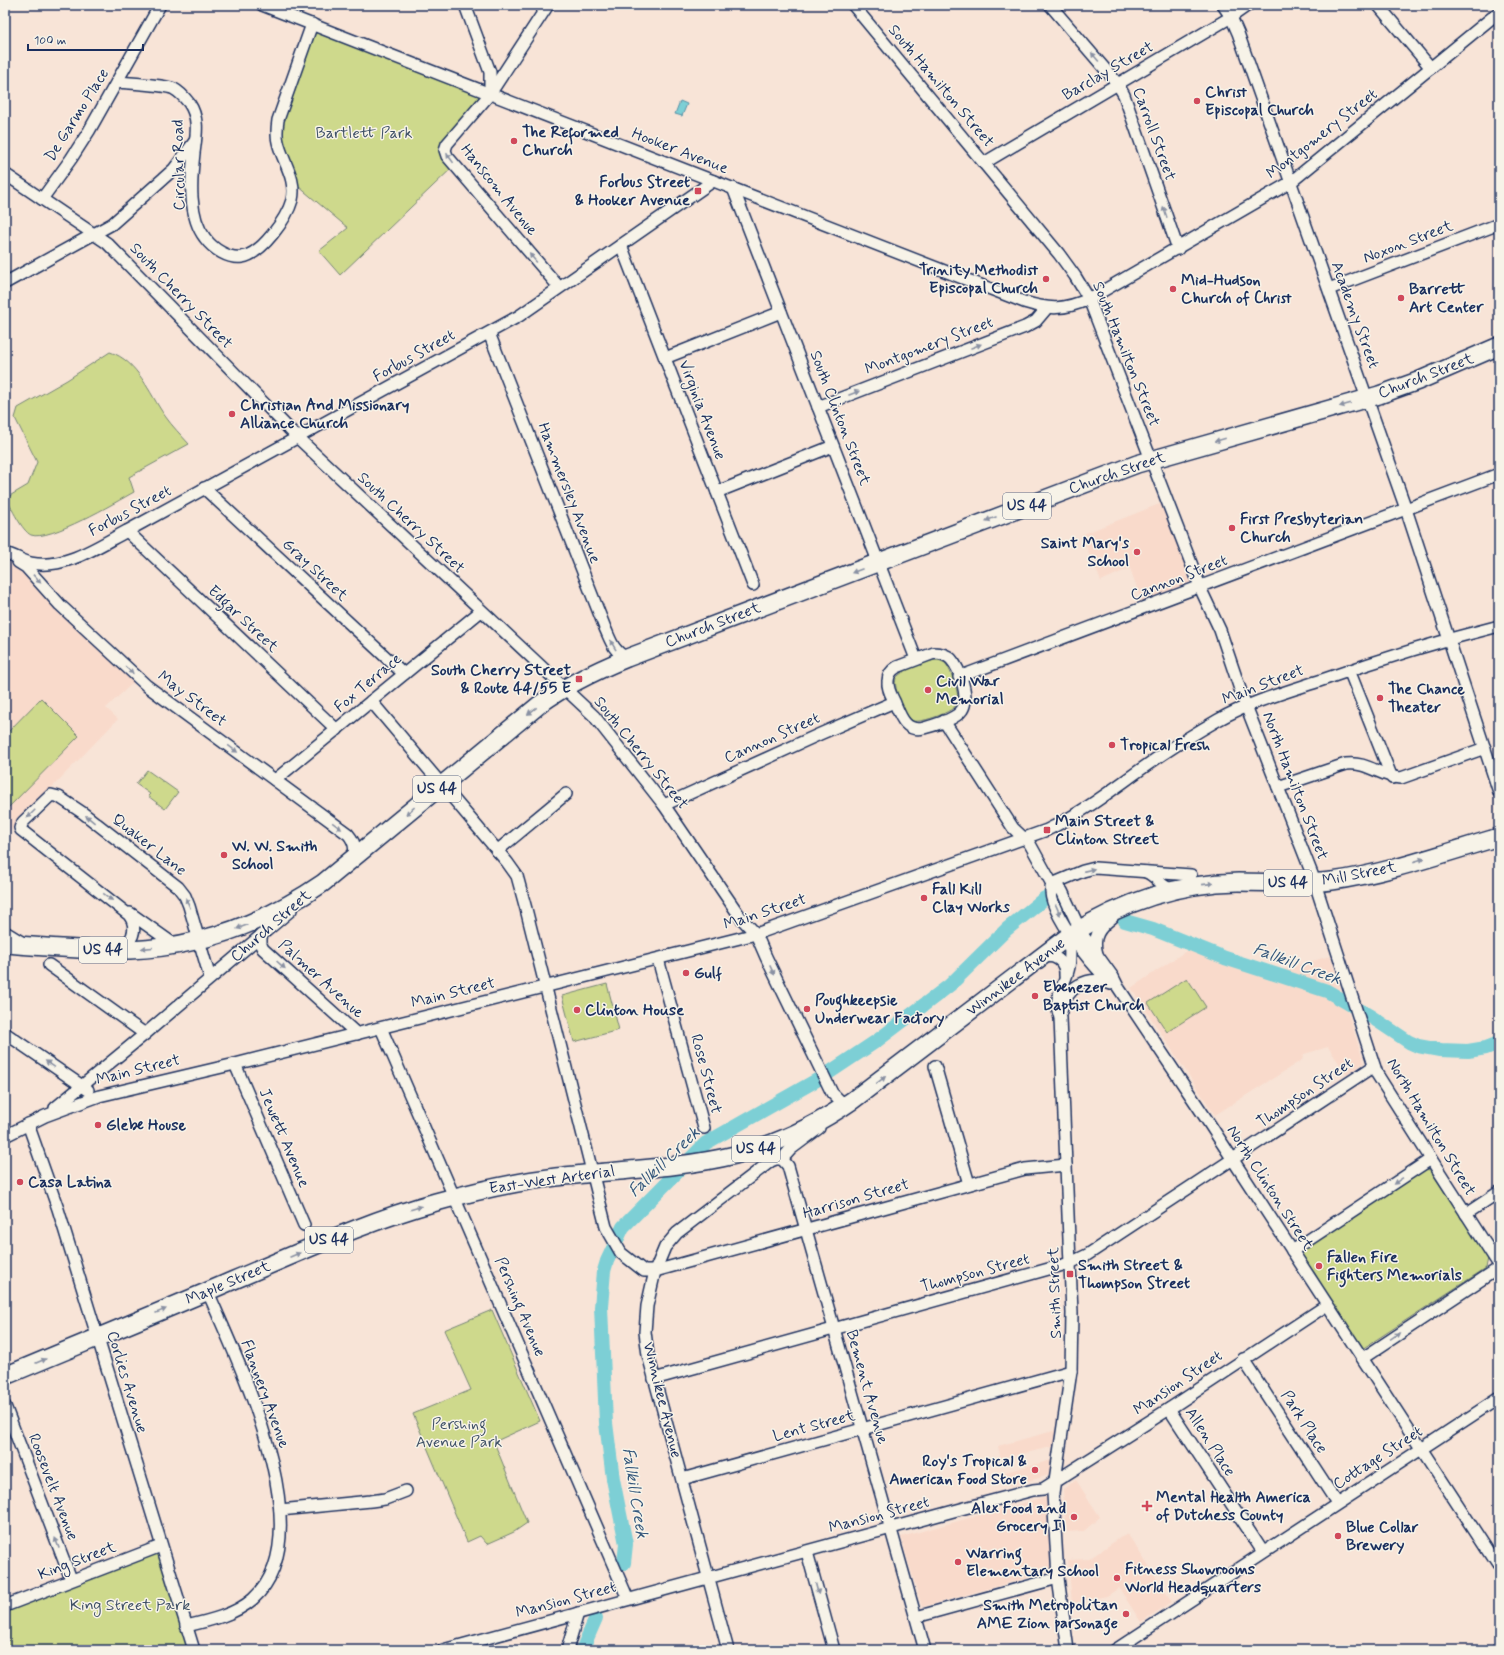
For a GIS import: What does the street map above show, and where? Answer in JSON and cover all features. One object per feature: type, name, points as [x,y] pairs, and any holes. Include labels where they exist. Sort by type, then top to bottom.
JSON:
[{"type":"highway","name":"Church Street","points":[[312,890],[351,861],[517,722],[563,688],[589,674],[627,658],[880,563],[1117,471],[1368,398],[1418,381],[1499,346]]},
{"type":"highway","name":"Mill Street","points":[[1075,932],[1104,915],[1129,904],[1176,890],[1224,883],[1315,883],[1372,874],[1499,837]]},
{"type":"highway","name":"US 44","points":[[5,944],[116,950],[175,945],[215,936],[256,921],[278,911],[312,890]]},
{"type":"highway","name":"Winnikee Avenue","points":[[811,1126],[843,1107],[1075,932]]},
{"type":"highway","name":"East-West Arterial","points":[[455,1197],[528,1181],[699,1162],[748,1151],[775,1142],[811,1126]]},
{"type":"highway","name":"Maple Street","points":[[5,1376],[368,1224],[409,1210],[455,1197]]},
{"type":"street","name":"De Garmo Place","points":[[42,199],[75,153],[160,5]]},
{"type":"street","name":"Hooker Avenue","points":[[262,5],[1024,302],[1047,308],[1061,309],[1089,299]]},
{"type":"street","points":[[465,5],[490,72],[490,94]]},
{"type":"street","name":"Hanscom Avenue","points":[[548,5],[490,94],[446,144],[445,150],[447,156],[559,287]]},
{"type":"street","name":"South Hamilton Street","points":[[853,5],[1059,254],[1089,299],[1200,587],[1220,630],[1246,706]]},
{"type":"street","name":"Carroll Street","points":[[1050,5],[1117,83],[1124,95],[1178,249]]},
{"type":"street","name":"Academy Street","points":[[1223,5],[1232,17],[1238,32],[1368,398],[1499,792]]},
{"type":"street","name":"Barclay Street","points":[[984,163],[1117,83],[1232,17],[1248,5]]},
{"type":"street","points":[[1378,5],[1431,68]]},
{"type":"street","name":"Montgomery Street","points":[[1089,299],[1178,249],[1291,182],[1499,12]]},
{"type":"street","name":"Circular Road","points":[[117,82],[172,88],[182,95],[189,103],[195,114],[197,124],[192,170],[193,212],[205,238],[216,248],[227,255],[236,258],[243,257],[252,253],[275,232],[289,208],[292,198],[293,189],[291,176],[278,141],[278,120],[312,24]]},
{"type":"street","points":[[5,283],[112,224],[174,169],[195,141]]},
{"type":"street","name":"South Cherry Street","points":[[5,174],[95,234],[111,248],[298,438],[480,611],[583,706],[605,729],[664,805],[741,918],[756,934],[832,1093],[837,1099],[843,1102],[843,1107]]},
{"type":"street","name":"Forbus Street","points":[[6,553],[30,563],[45,565],[60,563],[83,554],[127,531],[519,316],[713,181]]},
{"type":"street","name":"South Clinton Street","points":[[733,188],[880,563],[916,659]]},
{"type":"street","name":"Noxon Street","points":[[1329,289],[1499,224]]},
{"type":"street","name":"Virginia Avenue","points":[[621,245],[754,585]]},
{"type":"street","name":"Montgomery Street","points":[[818,407],[1025,327],[1036,321],[1047,308]]},
{"type":"street","points":[[665,358],[781,312]]},
{"type":"street","name":"Hammersley Avenue","points":[[489,333],[605,628],[618,653],[627,658]]},
{"type":"street","points":[[717,492],[833,446]]},
{"type":"street","name":"Cannon Street","points":[[960,677],[1499,474]]},
{"type":"street","name":"Gray Street","points":[[204,488],[404,674]]},
{"type":"street","name":"Edgar Street","points":[[127,531],[337,730]]},
{"type":"street","name":"May Street","points":[[6,553],[26,567],[60,605],[147,686],[348,834],[355,846],[355,852],[351,861]]},
{"type":"street","name":"Fox Terrace","points":[[275,780],[480,611]]},
{"type":"street","name":"Main Street","points":[[5,1136],[45,1116],[99,1096],[357,1034],[756,934],[1024,839],[1068,820],[1191,736],[1246,706],[1349,670],[1449,638],[1499,626]]},
{"type":"street","points":[[934,653],[943,654],[953,662],[960,677],[966,695],[965,705],[959,713],[944,721],[920,729],[910,727],[903,722],[894,702],[888,682],[890,673],[897,666],[934,653]]},
{"type":"street","points":[[1349,670],[1392,778]]},
{"type":"street","points":[[371,702],[442,784],[517,876],[606,1228],[619,1251],[644,1271],[655,1271]]},
{"type":"street","name":"Cannon Street","points":[[664,805],[894,702]]},
{"type":"street","name":"North Hamilton Street","points":[[1246,706],[1315,883],[1377,1074],[1499,1264]]},
{"type":"street","points":[[944,721],[1013,828],[1024,839]]},
{"type":"street","points":[[1278,787],[1346,764],[1354,763],[1364,765],[1392,778],[1401,778],[1485,748]]},
{"type":"street","points":[[497,851],[566,794]]},
{"type":"street","name":"Quaker Lane","points":[[123,909],[21,830],[20,828],[23,822],[49,797],[54,795],[62,798],[178,887],[185,896],[189,906],[210,978]]},
{"type":"street","name":"North Clinton Street","points":[[1024,839],[1030,844],[1052,884],[1062,891],[1075,932],[1094,965],[1109,981],[1118,987]]},
{"type":"street","points":[[1052,884],[1089,869],[1101,868],[1191,875]]},
{"type":"street","points":[[1144,871],[1154,876],[1164,887],[1176,890]]},
{"type":"street","name":"Church Street","points":[[45,1116],[145,1034],[312,890]]},
{"type":"street","points":[[1100,960],[1095,948],[1096,934],[1105,923],[1129,904]]},
{"type":"street","points":[[123,909],[175,945]]},
{"type":"street","points":[[116,950],[127,944],[132,937],[134,928],[132,919],[123,909]]},
{"type":"street","points":[[5,932],[27,946]]},
{"type":"street","name":"North Clinton Street","points":[[1075,932],[1113,977],[1118,987],[1363,1358],[1496,1563]]},
{"type":"street","name":"Smith Street","points":[[1068,1650],[1058,1578],[1053,1494],[1071,1371],[1072,1313],[1058,999],[1070,963],[1075,932]]},
{"type":"street","name":"Palmer Avenue","points":[[261,935],[261,945],[263,949],[357,1034]]},
{"type":"street","name":"Palmer Avenue","points":[[240,953],[250,950],[263,949]]},
{"type":"street","points":[[1040,957],[1050,956],[1059,960],[1065,969],[1064,980]]},
{"type":"street","name":"Rose Street","points":[[658,959],[704,1128]]},
{"type":"street","points":[[48,964],[145,1034]]},
{"type":"street","points":[[1060,1018],[1066,998],[1077,986],[1087,981],[1098,980],[1118,987]]},
{"type":"street","name":"Pershing Avenue","points":[[381,1028],[628,1599]]},
{"type":"street","points":[[5,1033],[99,1096]]},
{"type":"street","name":"Jewett Avenue","points":[[235,1064],[304,1226]]},
{"type":"street","points":[[935,1066],[969,1184]]},
{"type":"street","name":"Thompson Street","points":[[654,1379],[1070,1263],[1087,1255],[1374,1066]]},
{"type":"street","name":"Winnikee Avenue","points":[[728,1650],[648,1355],[645,1332],[647,1306],[655,1271],[665,1247],[677,1233],[771,1162],[776,1159],[782,1160],[791,1149],[814,1132],[843,1107]]},
{"type":"street","name":"Corlies Avenue","points":[[28,1124],[58,1209],[194,1650]]},
{"type":"street","name":"Bement Avenue","points":[[782,1160],[788,1166],[892,1529],[925,1650]]},
{"type":"street","points":[[1292,1251],[1431,1160]]},
{"type":"street","name":"Harrison Street","points":[[655,1271],[1025,1169],[1066,1165]]},
{"type":"street","points":[[1466,1214],[1499,1192]]},
{"type":"street","points":[[1363,1358],[1499,1268]]},
{"type":"street","name":"Flannery Avenue","points":[[186,1626],[231,1613],[243,1607],[261,1590],[270,1576],[275,1564],[279,1534],[280,1510],[266,1437],[256,1407],[208,1292]]},
{"type":"street","name":"Mansion Street","points":[[443,1650],[1033,1490],[1043,1489],[1169,1409],[1327,1304]]},
{"type":"street","name":"Park Place","points":[[1243,1359],[1337,1503]]},
{"type":"street","name":"Lent Street","points":[[682,1480],[1071,1371]]},
{"type":"street","name":"Cottage Street","points":[[1114,1650],[1499,1398]]},
{"type":"street","name":"Roosevelt Avenue","points":[[5,1406],[71,1579]]},
{"type":"street","name":"Allen Place","points":[[1169,1409],[1263,1552]]},
{"type":"street","points":[[280,1510],[385,1499],[406,1491]]},
{"type":"street","name":"King Street","points":[[5,1606],[71,1579],[161,1546]]},
{"type":"street","points":[[807,1552],[834,1650]]},
{"type":"street","points":[[916,1617],[1058,1578]]},
{"type":"street","points":[[566,1650],[578,1613]]},
{"type":"shaded area","name":"Saint Mary's School","points":[[1167,501],[1200,587],[1144,608],[1130,568],[1101,581],[1081,535]]},
{"type":"shaded area","points":[[5,553],[138,678],[106,708],[118,719],[5,836]]},
{"type":"shaded area","points":[[1189,949],[1273,976],[1278,971],[1330,956],[1364,1063],[1347,1075],[1328,1047],[1304,1054],[1302,1060],[1215,1115],[1131,988]]},
{"type":"shaded area","points":[[1057,1430],[1055,1446],[1001,1459],[998,1446]]},
{"type":"shaded area","points":[[1052,1460],[1050,1475],[1009,1486],[1005,1472]]},
{"type":"shaded area","points":[[1076,1480],[1100,1517],[1084,1531],[1066,1532],[1063,1489]]},
{"type":"shaded area","points":[[1048,1496],[1052,1571],[922,1607],[901,1537]]},
{"type":"shaded area","name":"Fitness Showrooms World Headquarters","points":[[1127,1533],[1172,1602],[1141,1622],[1119,1588],[1107,1596],[1072,1603],[1068,1560],[1089,1559]]},
{"type":"green space","name":"Bartlett Park","points":[[312,24],[490,94],[447,144],[455,165],[340,275],[319,251],[348,228],[292,181],[278,120]]},
{"type":"green space","points":[[110,352],[120,356],[135,370],[165,416],[189,444],[129,477],[134,492],[67,527],[40,536],[31,535],[20,524],[6,498],[28,485],[37,462],[15,418],[18,408],[67,380]]},
{"type":"green space","points":[[938,660],[946,664],[950,672],[955,683],[958,703],[951,710],[937,716],[913,721],[906,714],[900,701],[896,688],[896,678],[916,666]]},
{"type":"green space","points":[[41,698],[79,736],[5,811],[5,735]]},
{"type":"green space","points":[[147,770],[178,792],[165,809],[148,796],[150,794],[136,784]]},
{"type":"green space","points":[[1187,978],[1206,1007],[1167,1032],[1148,1003]]},
{"type":"green space","points":[[607,984],[619,1030],[574,1042],[562,996]]},
{"type":"green space","points":[[1424,1169],[1430,1170],[1488,1258],[1486,1268],[1362,1349],[1314,1272],[1302,1256],[1304,1248]]},
{"type":"green space","name":"Pershing Avenue Park","points":[[492,1310],[540,1421],[494,1442],[527,1523],[514,1532],[487,1544],[480,1536],[467,1542],[413,1414],[471,1390],[444,1330]]},
{"type":"green space","name":"King Street Park","points":[[161,1546],[194,1650],[5,1650],[5,1606]]},
{"type":"water","points":[[680,101],[687,104],[682,116],[675,114]]},
{"type":"waterway","name":"Fallkill Creek","points":[[624,1563],[626,1544],[613,1479],[606,1423],[601,1307],[604,1271],[607,1261],[623,1227],[706,1143],[824,1076],[878,1040],[950,985],[1007,929],[1045,898]]},
{"type":"waterway","name":"Fallkill Creek","points":[[1125,921],[1153,929],[1225,958],[1327,991],[1370,1016],[1409,1042],[1418,1046],[1440,1050],[1468,1051],[1486,1048],[1499,1043]]},
{"type":"waterway","name":"Fallkill Creek","points":[[582,1650],[596,1618]]},
{"type":"place","name":"Christ Episcopal Church","points":[[1197,101]]},
{"type":"place","name":"The Reformed Church","points":[[514,141]]},
{"type":"place","name":"Forbus Street & Hooker Avenue","points":[[698,191]]},
{"type":"place","name":"Trinity Methodist Episcopal Church","points":[[1046,279]]},
{"type":"place","name":"Mid-Hudson Church of Christ","points":[[1173,289]]},
{"type":"place","name":"Barrett Art Center","points":[[1401,298]]},
{"type":"place","name":"Christian And Missionary Alliance Church","points":[[232,414]]},
{"type":"place","name":"First Presbyterian Church","points":[[1232,528]]},
{"type":"place","name":"Saint Mary's School","points":[[1137,552]]},
{"type":"place","name":"South Cherry Street & Route 44/55 E","points":[[579,679]]},
{"type":"place","name":"Civil War Memorial","points":[[928,690]]},
{"type":"place","name":"The Chance Theater","points":[[1380,698]]},
{"type":"place","name":"Tropical Fresh","points":[[1112,745]]},
{"type":"place","name":"Main Street & Clinton Street","points":[[1047,830]]},
{"type":"place","name":"W. W. Smith School","points":[[224,855]]},
{"type":"place","name":"Fall Kill Clay Works","points":[[924,898]]},
{"type":"place","name":"Gulf","points":[[686,973]]},
{"type":"place","name":"Ebenezer Baptist Church","points":[[1035,996]]},
{"type":"place","name":"Poughkeepsie Underwear Factory","points":[[807,1009]]},
{"type":"place","name":"Clinton House","points":[[577,1010]]},
{"type":"place","name":"Glebe House","points":[[98,1125]]},
{"type":"place","name":"Casa Latina","points":[[20,1182]]},
{"type":"place","name":"Fallen Fire Fighters Memorials","points":[[1319,1266]]},
{"type":"place","name":"Smith Street & Thompson Street","points":[[1070,1274]]},
{"type":"place","name":"Roy's Tropical & American Food Store","points":[[1035,1470]]},
{"type":"place","name":"Mental Health America of Dutchess County","points":[[1147,1506]]},
{"type":"place","name":"Alex Food and Grocery II","points":[[1074,1517]]},
{"type":"place","name":"Blue Collar Brewery","points":[[1338,1536]]},
{"type":"place","name":"Warring Elementary School","points":[[958,1562]]},
{"type":"place","name":"Fitness Showrooms World Headquarters","points":[[1117,1578]]},
{"type":"place","name":"Smith Metropolitan AME Zion parsonage","points":[[1126,1614]]}]
